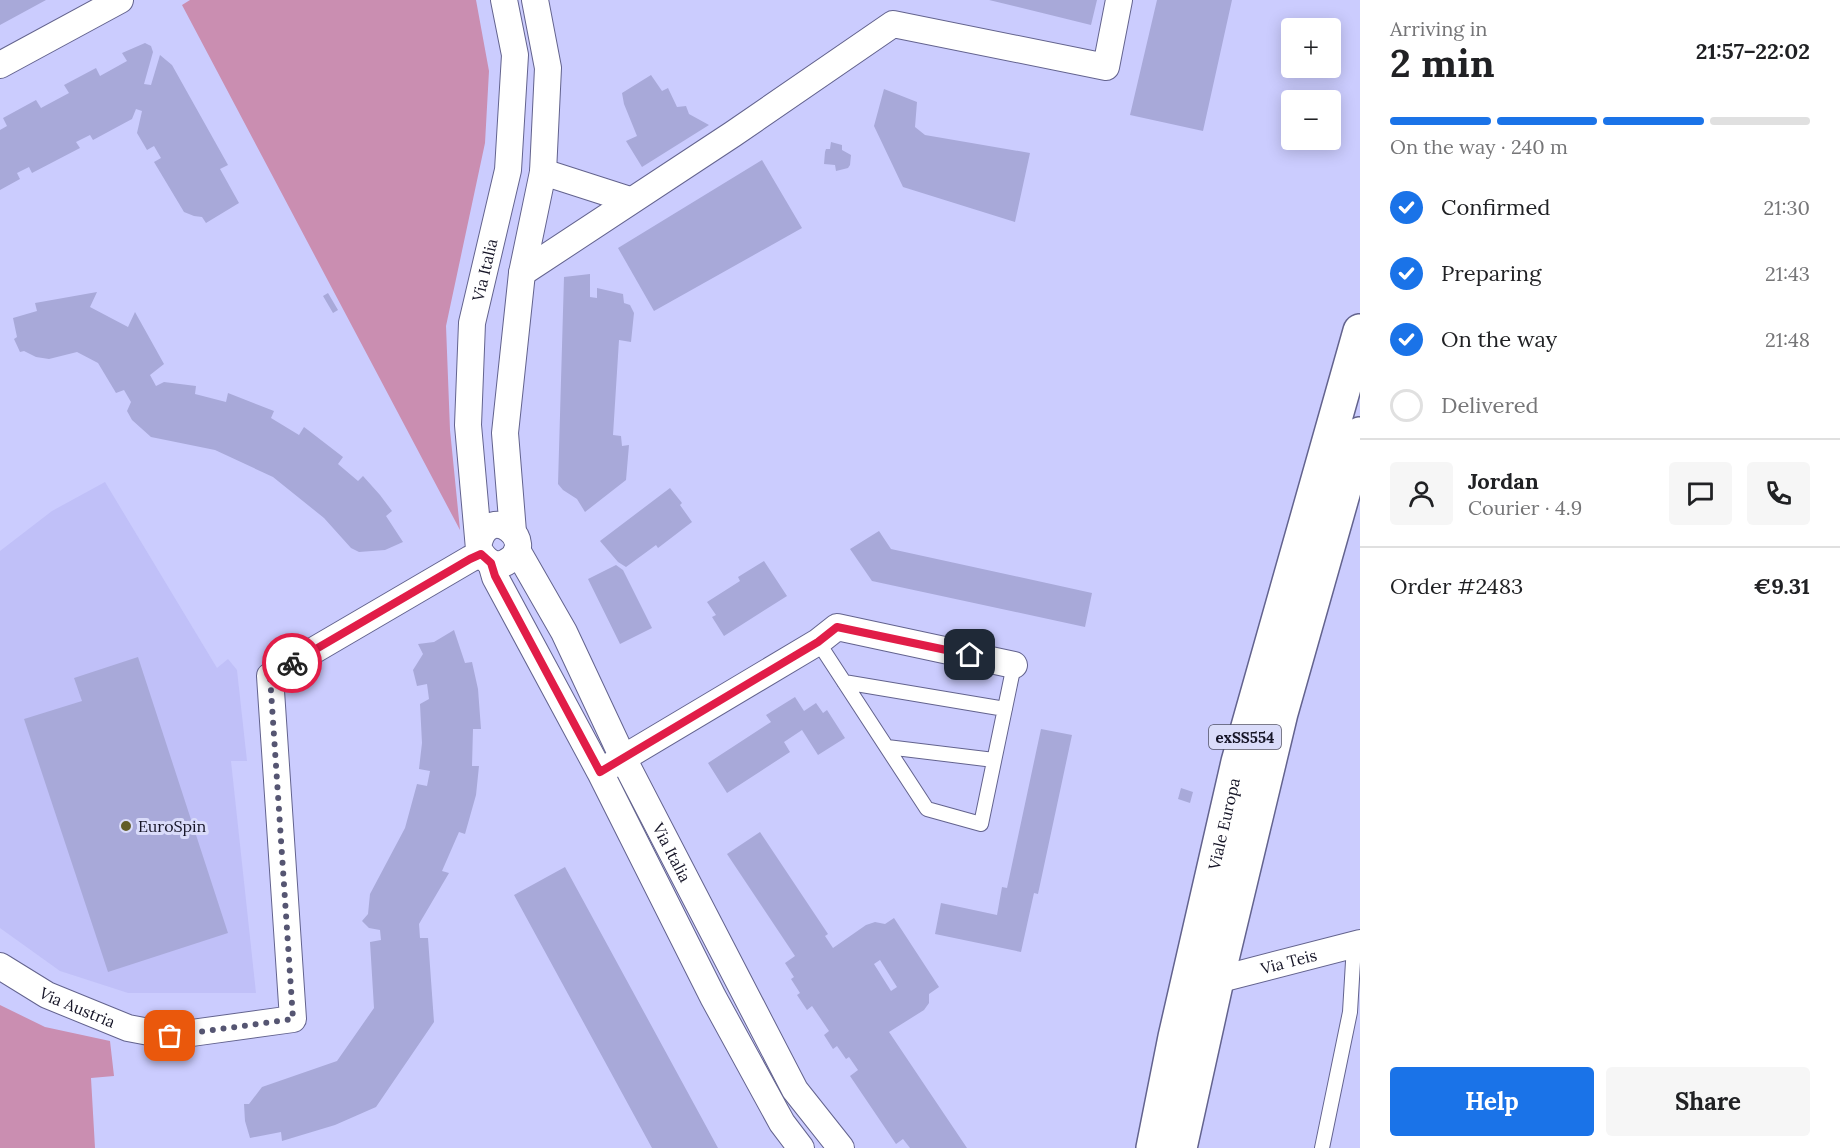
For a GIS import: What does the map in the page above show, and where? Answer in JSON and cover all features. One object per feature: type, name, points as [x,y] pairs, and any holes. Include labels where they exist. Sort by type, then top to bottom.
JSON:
[{"type":"main road","name":"Viale Europa","points":[[1153,1148],[1175,1037],[1238,762],[1360,332]]},
{"type":"main road","name":"Viale Europa","points":[[1180,1148],[1217,980],[1281,713],[1360,434]]},
{"type":"street","points":[[0,65],[120,0]]},
{"type":"street","name":"Via Italia","points":[[504,0],[515,55],[508,170],[472,323],[468,425],[484,553],[600,772],[713,997],[782,1123],[801,1148]]},
{"type":"street","name":"Via Italia","points":[[535,0],[548,68],[543,172],[522,273],[505,434],[515,541],[564,632],[623,758],[795,1090],[841,1148]]},
{"type":"street","points":[[522,273],[733,134],[893,24],[1106,67],[1119,0]]},
{"type":"street","points":[[543,172],[630,200]]},
{"type":"street","points":[[495,525],[508,527],[515,541],[510,561],[497,564],[484,553],[484,530],[495,525]]},
{"type":"street","name":"Via Austria","points":[[0,966],[47,995],[128,1028],[170,1036],[293,1019],[270,676],[484,553]]},
{"type":"street","points":[[600,772],[818,642],[837,627],[1014,665]]},
{"type":"street","name":"Via Teis","points":[[1217,980],[1357,944]]},
{"type":"lane","points":[[818,642],[927,809],[981,824],[1014,665]]},
{"type":"lane","points":[[844,682],[1005,709]]},
{"type":"lane","points":[[887,747],[994,760]]},
{"type":"lane","points":[[1322,1148],[1350,1012],[1357,944]]},
{"type":"shaded area","points":[[190,0],[476,0],[489,71],[485,143],[446,326],[450,430],[460,530],[182,5]]},
{"type":"shaded area","points":[[105,482],[217,668],[228,659],[237,670],[247,761],[231,761],[256,993],[128,993],[60,971],[0,928],[0,551],[52,511]]},
{"type":"shaded area","points":[[0,1005],[45,1027],[110,1041],[114,1076],[91,1078],[95,1148],[0,1148]]},
{"type":"building","points":[[0,0],[46,0],[0,25]]},
{"type":"building","points":[[989,0],[1097,0],[1091,25]]},
{"type":"building","points":[[1157,0],[1232,0],[1203,131],[1130,115]]},
{"type":"building","points":[[145,43],[151,46],[153,52],[144,84],[151,85],[160,55],[172,65],[228,165],[220,169],[239,203],[206,223],[202,217],[184,212],[154,162],[161,158],[154,146],[147,150],[137,133],[142,111],[136,109],[132,119],[93,140],[90,135],[76,142],[80,148],[32,173],[29,167],[17,173],[20,179],[0,190],[0,130],[7,126],[3,118],[36,100],[41,108],[69,93],[64,85],[96,68],[100,76],[127,61],[122,53]]},
{"type":"building","points":[[651,75],[662,91],[668,88],[677,107],[686,106],[689,114],[709,125],[642,167],[626,141],[637,136],[622,93]]},
{"type":"building","points":[[884,89],[917,102],[915,127],[925,135],[1030,153],[1015,222],[903,187],[874,126]]},
{"type":"building","points":[[831,142],[842,145],[842,150],[851,155],[848,168],[836,171],[835,165],[824,164],[825,152],[826,149],[830,149]]},
{"type":"building","points":[[762,160],[802,228],[654,311],[618,248]]},
{"type":"building","points":[[590,274],[590,297],[597,298],[597,288],[623,294],[624,303],[630,305],[634,313],[631,342],[619,340],[613,435],[621,436],[622,446],[629,445],[626,480],[585,512],[577,499],[558,484],[564,277]]},
{"type":"building","points":[[97,292],[90,307],[128,327],[135,312],[164,364],[150,375],[156,386],[164,382],[196,386],[195,394],[226,402],[228,393],[274,411],[271,418],[299,435],[304,427],[343,457],[338,464],[358,481],[363,476],[380,495],[392,511],[386,516],[403,542],[385,550],[359,552],[351,548],[324,518],[273,477],[215,450],[151,437],[132,420],[127,411],[131,402],[124,390],[116,393],[98,363],[77,352],[49,359],[36,357],[24,351],[20,352],[14,339],[17,337],[13,318],[37,311],[35,303]]},
{"type":"building","points":[[328,293],[338,310],[333,313],[323,296]]},
{"type":"building","points":[[670,488],[682,503],[680,505],[692,522],[658,548],[656,545],[626,567],[618,562],[600,541]]},
{"type":"building","points":[[879,531],[891,549],[1092,593],[1085,627],[872,581],[850,549]]},
{"type":"building","points":[[764,561],[787,596],[724,636],[712,617],[716,615],[707,602],[740,581],[738,577]]},
{"type":"building","points":[[616,565],[623,570],[652,628],[620,644],[588,579]]},
{"type":"building","points":[[454,630],[465,663],[472,662],[478,689],[481,729],[473,729],[472,766],[479,766],[476,795],[465,834],[459,832],[442,871],[449,873],[419,924],[420,938],[428,938],[434,1022],[376,1107],[335,1125],[282,1141],[281,1132],[250,1138],[245,1121],[244,1104],[249,1104],[262,1087],[337,1061],[374,1008],[370,942],[381,940],[380,930],[369,928],[362,921],[368,914],[370,894],[405,828],[417,784],[427,786],[430,771],[419,769],[422,743],[420,704],[429,699],[427,684],[417,686],[413,670],[423,654],[418,644],[434,642]]},
{"type":"building","name":"EuroSpin","points":[[138,657],[228,933],[108,972],[24,719],[82,701],[74,678]]},
{"type":"building","points":[[795,697],[804,711],[816,703],[823,713],[827,710],[845,738],[818,755],[802,730],[784,742],[790,752],[727,793],[708,763],[771,722],[766,715]]},
{"type":"building","points":[[1041,729],[1072,735],[1038,894],[1034,893],[1021,952],[935,934],[941,903],[997,915],[1002,887],[1007,888]]},
{"type":"building","points":[[1181,788],[1193,792],[1190,803],[1178,799]]},
{"type":"building","points":[[760,832],[828,934],[825,936],[833,948],[866,925],[875,922],[885,924],[894,918],[939,987],[929,994],[929,1003],[924,1010],[889,1032],[967,1148],[910,1148],[903,1139],[896,1144],[850,1076],[858,1070],[837,1046],[833,1049],[824,1035],[829,1031],[812,1006],[807,1010],[797,995],[800,993],[791,979],[794,977],[785,963],[795,956],[727,854]],"holes":[[[880,960],[897,987],[891,991],[874,964]]]},
{"type":"building","points":[[565,867],[718,1148],[652,1148],[514,895]]},
{"type":"way so far","points":[[170,1036],[293,1019],[270,676],[292,663]]},
{"type":"place","name":"EuroSpin","points":[[126,826]]},
{"type":"route","points":[[292,663],[481,554],[491,563],[495,576],[600,772],[818,642],[837,627],[970,655]]}]
